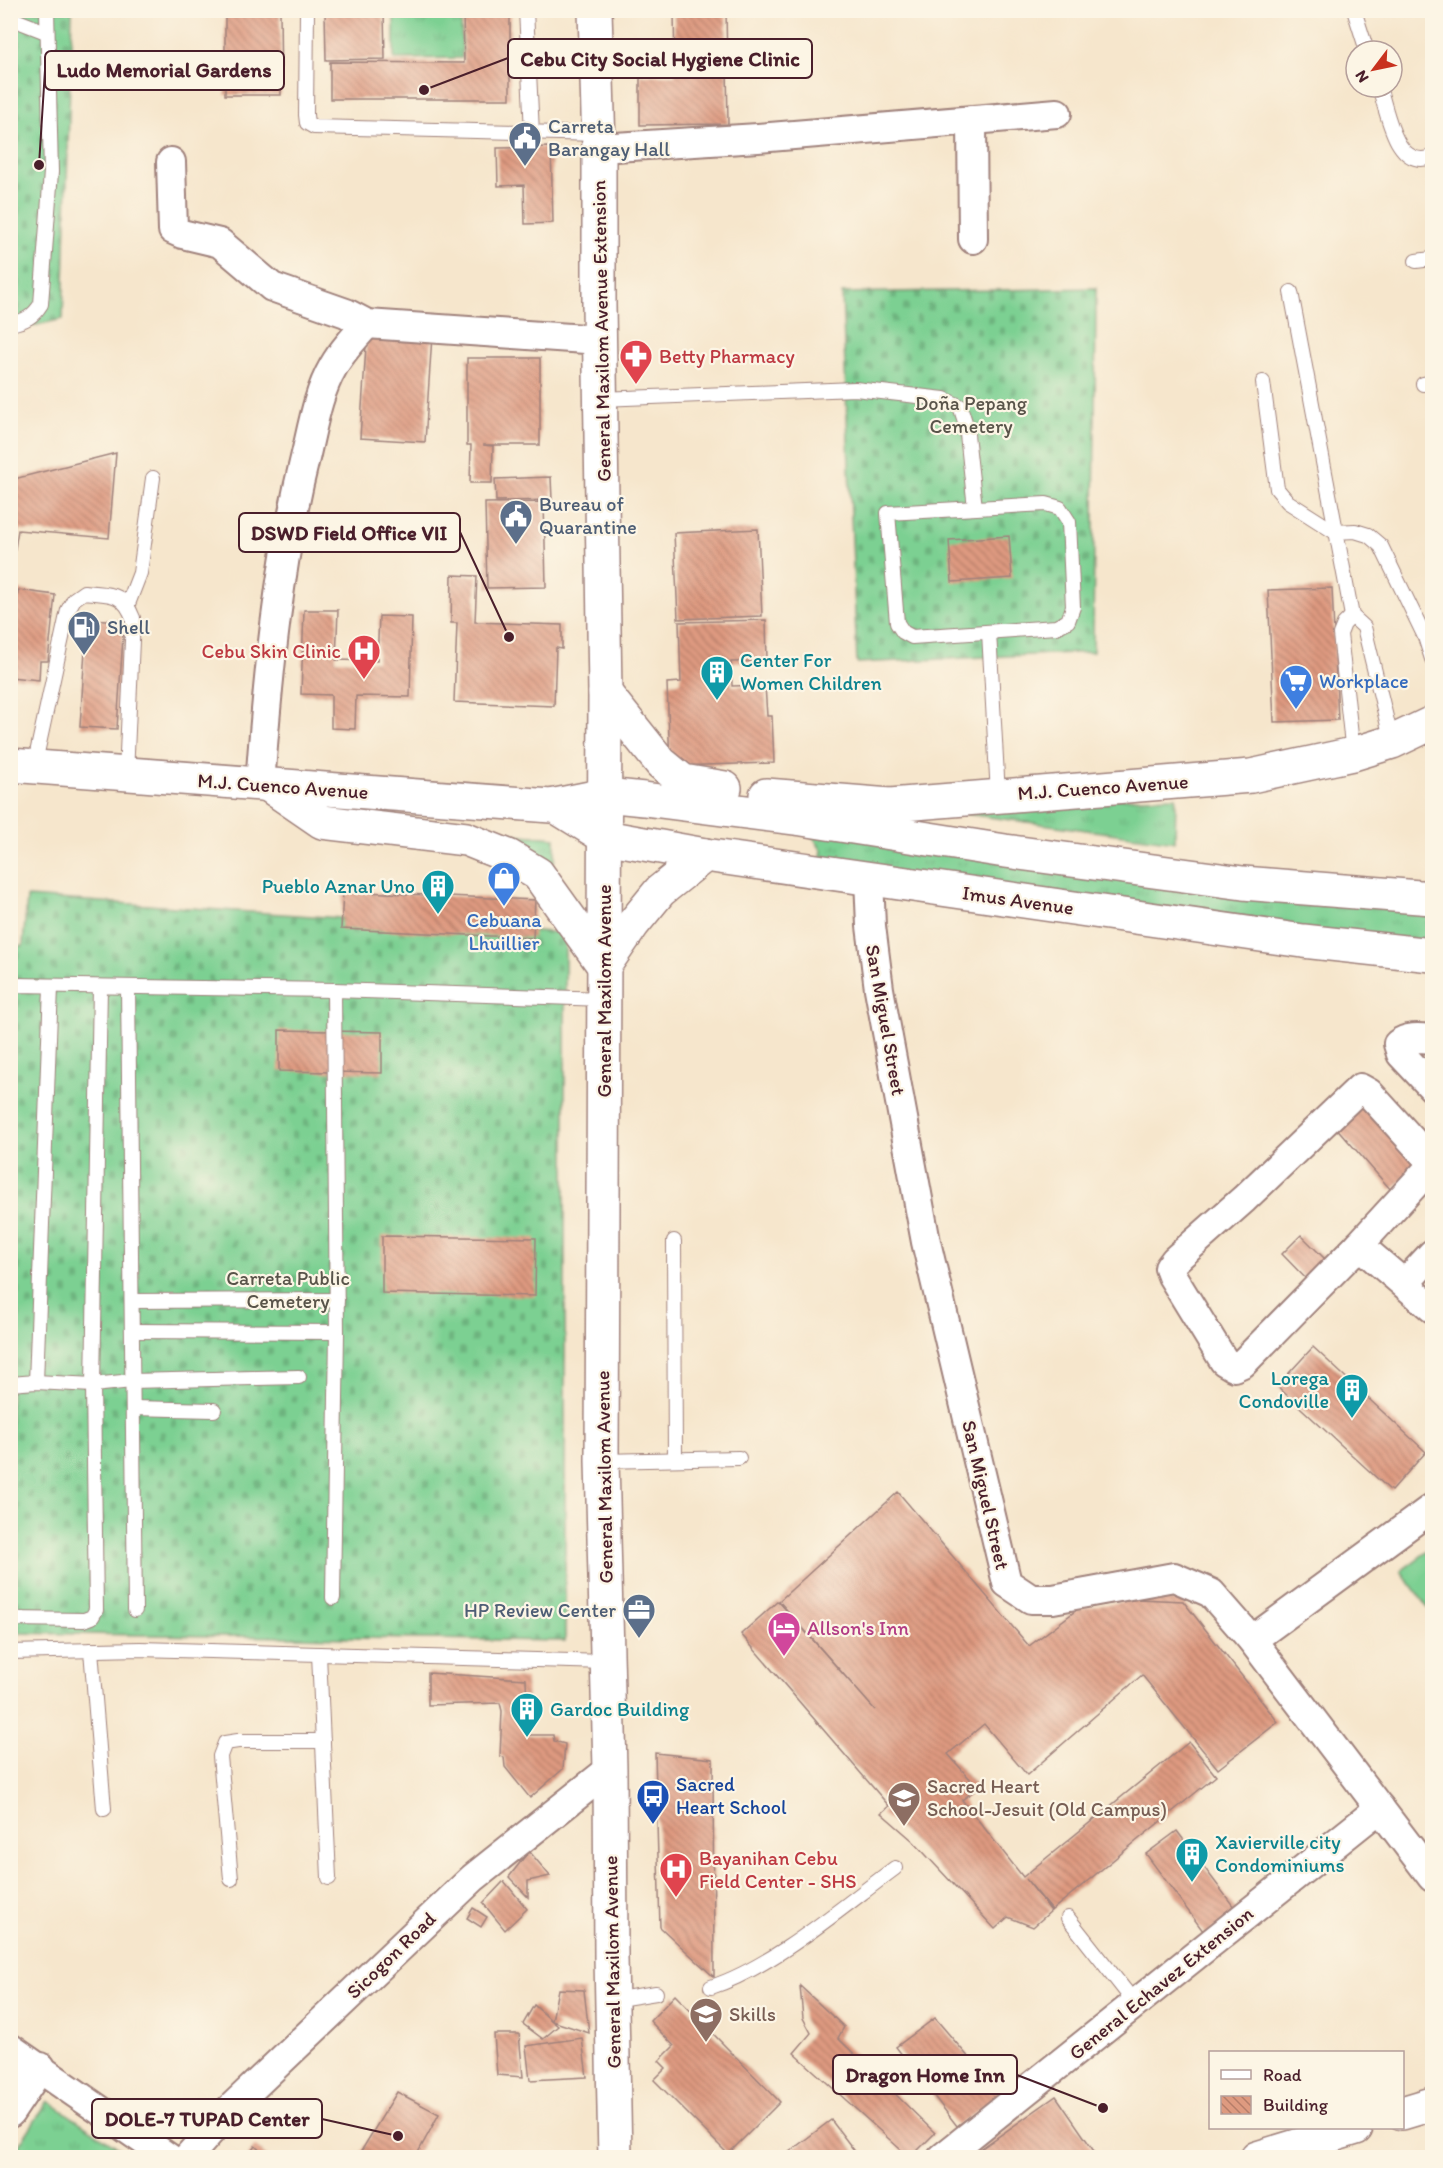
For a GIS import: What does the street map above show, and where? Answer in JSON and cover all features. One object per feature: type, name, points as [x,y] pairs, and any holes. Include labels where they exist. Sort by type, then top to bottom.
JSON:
[{"type":"main road","name":"General Maxilom Avenue Extension","points":[[595,10],[599,141],[605,795]]},
{"type":"main road","points":[[605,693],[661,763],[683,781],[766,795],[785,802],[802,819]]},
{"type":"main road","name":"M.J. Cuenco Avenue","points":[[766,795],[890,805],[1251,776],[1353,754],[1392,742],[1432,723]]},
{"type":"main road","name":"M.J. Cuenco Avenue","points":[[22,766],[555,806],[605,795]]},
{"type":"main road","points":[[265,785],[322,822],[466,839],[508,856],[538,874],[604,966],[633,924],[660,891],[705,855]]},
{"type":"main road","points":[[605,795],[802,819],[1243,883],[1432,898]]},
{"type":"main road","name":"General Maxilom Avenue","points":[[605,795],[602,1461],[610,1769],[615,2157]]},
{"type":"main road","name":"M.J. Cuenco Avenue","points":[[555,806],[605,837]]},
{"type":"main road","name":"Imus Avenue","points":[[605,837],[705,855],[1303,941],[1432,955]]},
{"type":"main road","points":[[1404,2112],[1432,2104]]},
{"type":"main road","points":[[1257,2157],[1349,2129]]},
{"type":"street","points":[[599,141],[758,138],[1057,113]]},
{"type":"street","points":[[972,120],[973,239]]},
{"type":"street","points":[[171,162],[173,230],[220,243],[272,287],[346,313],[367,324],[600,340]]},
{"type":"street","points":[[265,785],[266,699],[282,571],[299,480],[321,392],[333,366],[367,324]]},
{"type":"street","name":"San Miguel Street","points":[[869,878],[871,926],[879,989],[926,1242],[1007,1583],[1031,1599],[1053,1599],[1174,1577],[1211,1593],[1252,1640],[1432,1877]]},
{"type":"street","points":[[1432,1039],[1410,1038],[1398,1044],[1401,1054],[1432,1087]]},
{"type":"street","points":[[1360,1089],[1369,1093],[1427,1156],[1430,1163],[1426,1172],[1359,1245],[1243,1363],[1233,1367],[1224,1361],[1169,1268],[1360,1089]]},
{"type":"street","points":[[1359,1245],[1432,1308]]},
{"type":"street","points":[[1405,1283],[1432,1254]]},
{"type":"street","points":[[1252,1640],[1432,1508]]},
{"type":"street","name":"Sicogon Road","points":[[187,2157],[230,2109],[473,1878],[610,1769]]},
{"type":"street","name":"General Echavez Extension","points":[[942,2157],[1380,1808]]},
{"type":"street","points":[[10,2048],[41,2067],[169,2157]]},
{"type":"street","points":[[10,2113],[41,2067]]},
{"type":"lane","points":[[10,324],[35,315],[41,304],[51,172],[47,10]]},
{"type":"lane","points":[[307,10],[306,115],[307,123],[314,127],[532,134],[599,141]]},
{"type":"lane","points":[[526,10],[532,134]]},
{"type":"lane","points":[[1354,10],[1363,39]]},
{"type":"lane","points":[[10,18],[46,32]]},
{"type":"lane","points":[[1383,99],[1400,148],[1412,158],[1424,160],[1432,157]]},
{"type":"lane","points":[[1416,261],[1432,259]]},
{"type":"lane","points":[[1291,292],[1352,616],[1364,627],[1392,742]]},
{"type":"lane","points":[[1263,382],[1277,489],[1288,502],[1335,532],[1355,531],[1368,535],[1381,546],[1425,637],[1432,659]]},
{"type":"lane","points":[[601,399],[855,389],[944,399],[960,406],[966,425],[975,508]]},
{"type":"lane","points":[[128,604],[140,573],[153,478]]},
{"type":"lane","points":[[1046,504],[1060,508],[1070,522],[1073,607],[1068,621],[1056,627],[989,632],[912,637],[903,632],[897,623],[888,513],[975,508],[1046,504]]},
{"type":"lane","points":[[22,766],[68,610],[74,599],[84,592],[118,597],[128,604],[133,618],[126,775]]},
{"type":"lane","points":[[1352,616],[1344,624],[1340,634],[1353,754]]},
{"type":"lane","points":[[989,632],[998,795]]},
{"type":"lane","points":[[10,988],[16,985],[334,990],[604,999]]},
{"type":"lane","points":[[36,1382],[51,987]]},
{"type":"lane","points":[[10,1618],[84,1620],[92,1617],[96,1610],[93,1385],[100,987]]},
{"type":"lane","points":[[128,988],[135,1610]]},
{"type":"lane","points":[[333,1598],[337,1332],[334,990]]},
{"type":"lane","points":[[674,1241],[675,1459]]},
{"type":"lane","points":[[133,1301],[337,1300]]},
{"type":"lane","points":[[133,1331],[337,1332]]},
{"type":"lane","points":[[10,1384],[36,1382],[93,1385],[132,1381],[300,1377]]},
{"type":"lane","points":[[133,1408],[214,1410]]},
{"type":"lane","points":[[602,1461],[739,1458]]},
{"type":"lane","points":[[10,1652],[140,1649],[606,1662]]},
{"type":"lane","points":[[91,1650],[104,1809]]},
{"type":"lane","points":[[319,1654],[329,1878]]},
{"type":"lane","points":[[231,1879],[220,1756],[225,1743],[323,1741]]},
{"type":"lane","points":[[711,1987],[737,1977],[796,1941],[895,1868]]},
{"type":"lane","points":[[1068,1918],[1135,2003]]},
{"type":"lane","points":[[612,2000],[656,1993]]},
{"type":"green space","points":[[10,11],[72,11],[63,319],[11,331]]},
{"type":"green space","points":[[394,11],[461,11],[462,58],[394,59]]},
{"type":"green space","name":"Doña Pepang Cemetery","points":[[1096,288],[1093,652],[857,663],[842,293]]},
{"type":"green space","points":[[1176,797],[1175,842],[900,805]]},
{"type":"green space","points":[[802,819],[1432,894],[1432,953],[818,871],[822,851]]},
{"type":"green space","points":[[489,832],[555,838],[555,860],[551,864]]},
{"type":"green space","name":"Carreta Public Cemetery","points":[[27,897],[565,933],[565,1641],[11,1633],[10,946],[23,946]]},
{"type":"green space","points":[[1432,1548],[1432,1614],[1401,1571]]},
{"type":"green space","points":[[48,2101],[132,2157],[11,2157]]},
{"type":"building","points":[[225,10],[280,10],[281,95],[225,95]]},
{"type":"building","points":[[325,10],[384,10],[385,59],[326,60]]},
{"type":"building","points":[[463,10],[510,10],[510,99],[330,99],[330,62],[464,63]]},
{"type":"building","points":[[674,10],[726,10],[728,124],[640,125],[640,75],[675,75]]},
{"type":"building","name":"Carreta Barangay Hall","points":[[551,147],[553,223],[525,224],[524,185],[498,186],[497,148]]},
{"type":"building","points":[[367,331],[432,336],[425,442],[360,438]]},
{"type":"building","points":[[467,358],[540,358],[540,445],[483,445],[493,446],[492,483],[470,483],[471,445],[467,445]]},
{"type":"building","points":[[116,453],[109,538],[18,530],[10,580],[10,480]]},
{"type":"building","points":[[551,477],[552,500],[496,501],[495,479]]},
{"type":"building","name":"Bureau of Quarantine","points":[[544,502],[546,587],[487,588],[485,503]]},
{"type":"building","points":[[758,529],[762,616],[678,619],[674,533]]},
{"type":"building","points":[[1009,536],[1012,578],[952,582],[949,540]]},
{"type":"building","points":[[452,575],[477,576],[475,622],[562,625],[562,649],[556,648],[554,706],[454,702],[457,623],[451,623]]},
{"type":"building","points":[[1332,588],[1338,720],[1274,722],[1268,590]]},
{"type":"building","points":[[18,590],[55,595],[48,661],[40,661],[39,680],[10,677]]},
{"type":"building","points":[[304,610],[338,610],[336,660],[377,661],[379,616],[412,617],[410,697],[356,696],[355,729],[331,728],[331,695],[301,694]]},
{"type":"building","points":[[87,619],[124,621],[117,729],[80,727]]},
{"type":"building","name":"Center For Women Children","points":[[766,620],[767,661],[731,662],[732,686],[765,685],[767,716],[772,716],[774,763],[670,766],[667,683],[681,682],[679,622]]},
{"type":"building","name":"Pueblo Aznar Uno","points":[[343,891],[535,900],[533,938],[341,929]]},
{"type":"building","points":[[279,1030],[382,1032],[382,1073],[279,1071]]},
{"type":"building","points":[[1364,1099],[1421,1164],[1391,1190],[1334,1125]]},
{"type":"building","points":[[1301,1235],[1332,1266],[1313,1286],[1282,1254]]},
{"type":"building","points":[[382,1236],[536,1238],[535,1296],[382,1293]]},
{"type":"building","name":"Lorega Condoville","points":[[1313,1347],[1426,1452],[1391,1491],[1277,1386]]},
{"type":"building","points":[[898,1492],[1029,1646],[1078,1609],[1139,1599],[1183,1601],[1278,1722],[1218,1769],[1142,1675],[1027,1775],[984,1724],[948,1754],[978,1788],[962,1800],[1023,1877],[1189,1742],[1216,1776],[1052,1910],[1026,1879],[1051,1911],[1033,1927],[1008,1917],[995,1929],[912,1840],[881,1813],[889,1806],[741,1634],[778,1601],[875,1710],[779,1601]]},
{"type":"building","name":"Gardoc Building","points":[[428,1673],[526,1679],[528,1735],[553,1735],[554,1741],[565,1744],[563,1769],[530,1798],[505,1767],[504,1757],[500,1756],[502,1711],[500,1703],[428,1705]]},
{"type":"building","points":[[655,1753],[713,1759],[714,1977],[660,1927]]},
{"type":"building","name":"Xavierville city Condominiums","points":[[1177,1831],[1237,1911],[1206,1935],[1146,1854]]},
{"type":"building","points":[[529,1851],[550,1876],[528,1881],[528,1897],[509,1877]]},
{"type":"building","points":[[504,1881],[527,1909],[505,1930],[483,1903]]},
{"type":"building","points":[[473,1908],[487,1917],[481,1927],[467,1918]]},
{"type":"building","points":[[800,1986],[844,2027],[838,2038],[935,2133],[910,2158],[794,2053],[811,2033],[803,2018]]},
{"type":"building","points":[[558,1989],[584,1990],[589,2033],[552,2021]]},
{"type":"building","points":[[675,1995],[780,2102],[728,2154],[654,2080],[666,2068],[659,2061],[674,2046],[650,2021]]},
{"type":"building","points":[[534,2005],[558,2026],[543,2039],[523,2024]]},
{"type":"building","points":[[935,2018],[1000,2094],[957,2126],[896,2047]]},
{"type":"building","points":[[494,2034],[519,2034],[523,2077],[497,2075]]},
{"type":"building","points":[[582,2038],[587,2077],[530,2080],[526,2046]]},
{"type":"building","points":[[397,2092],[439,2114],[415,2158],[357,2158]]},
{"type":"building","points":[[1056,2096],[1098,2157],[968,2158]]},
{"type":"building","points":[[831,2120],[860,2158],[794,2158],[789,2152]]},
{"type":"building","points":[[255,2146],[269,2158],[246,2158]]},
{"type":"place","name":"Cebu City Social Hygiene Clinic","points":[[424,90]]},
{"type":"place","name":"Ludo Memorial Gardens","points":[[39,165]]},
{"type":"place","name":"Carreta Barangay Hall","points":[[525,167]]},
{"type":"place","name":"Betty Pharmacy","points":[[636,385]]},
{"type":"place","name":"Bureau of Quarantine","points":[[516,545]]},
{"type":"place","name":"DSWD Field Office VII","points":[[509,637]]},
{"type":"place","name":"Shell","points":[[84,656]]},
{"type":"place","name":"Cebu Skin Clinic","points":[[364,680]]},
{"type":"place","name":"Center For Women Children","points":[[717,701]]},
{"type":"place","name":"Workplace","points":[[1296,710]]},
{"type":"place","name":"Cebuana Lhuillier","points":[[504,907]]},
{"type":"place","name":"Pueblo Aznar Uno","points":[[438,915]]},
{"type":"place","name":"Lorega Condoville","points":[[1352,1419]]},
{"type":"place","name":"HP Review Center","points":[[639,1639]]},
{"type":"place","name":"Allson's Inn","points":[[784,1657]]},
{"type":"place","name":"Gardoc Building","points":[[527,1738]]},
{"type":"place","name":"Sacred Heart School","points":[[653,1825]]},
{"type":"place","name":"Sacred Heart School-Jesuit (Old Campus)","points":[[904,1827]]},
{"type":"place","name":"Xavierville city Condominiums","points":[[1192,1883]]},
{"type":"place","name":"Bayanihan Cebu Field Center - SHS","points":[[676,1898]]},
{"type":"place","name":"Skills","points":[[706,2043]]},
{"type":"place","name":"Dragon Home Inn","points":[[1103,2108]]},
{"type":"place","name":"DOLE-7 TUPAD Center","points":[[398,2136]]}]
